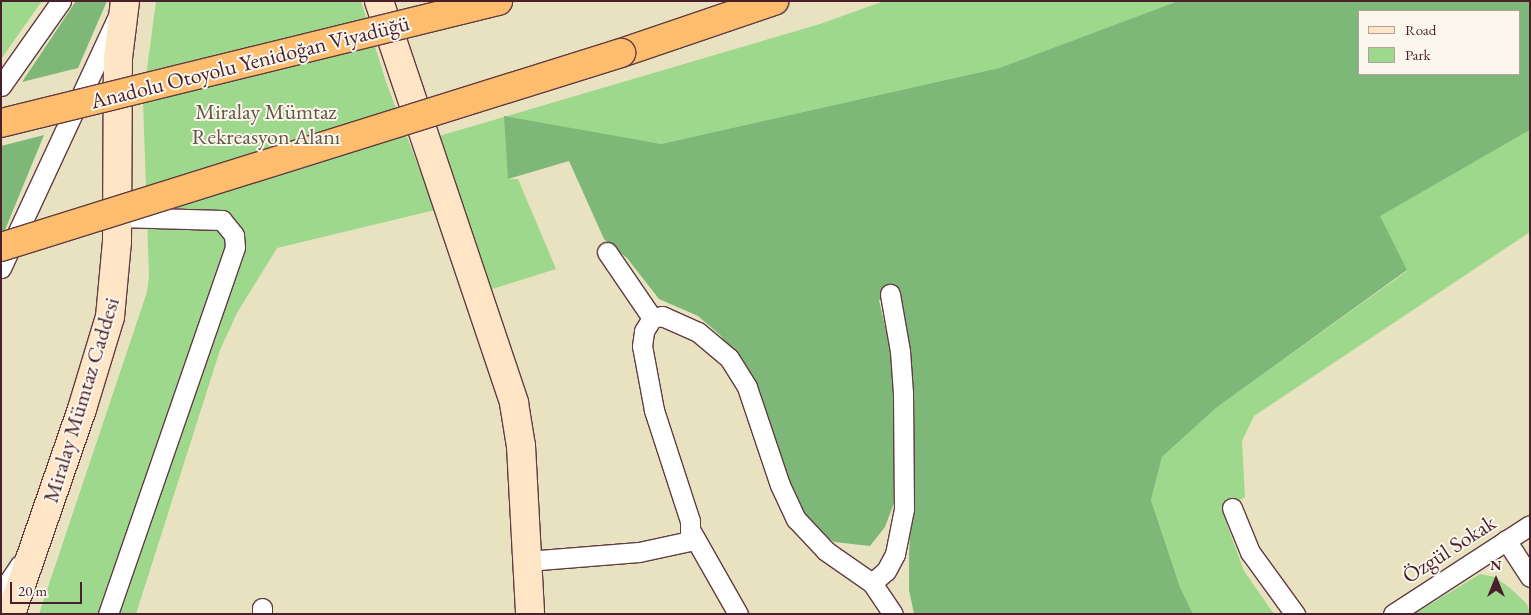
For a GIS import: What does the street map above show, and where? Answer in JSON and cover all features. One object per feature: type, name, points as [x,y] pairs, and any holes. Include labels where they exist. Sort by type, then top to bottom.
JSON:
[{"type":"highway","name":"Anadolu Otoyolu Yenidoğan Viyadüğü","points":[[1,123],[498,1]]},
{"type":"highway","points":[[1,247],[621,53],[774,1]]},
{"type":"main road","name":"Miralay Mümtaz Caddesi","points":[[11,614],[38,538],[110,317],[114,292],[117,217],[118,58],[125,1]]},
{"type":"main road","points":[[379,1],[509,383],[521,446],[530,614]]},
{"type":"street","points":[[1,86],[61,1]]},
{"type":"street","points":[[1,268],[125,1]]},
{"type":"street","points":[[108,614],[235,247],[234,235],[222,220],[117,217]]},
{"type":"street","points":[[607,252],[652,318]]},
{"type":"street","points":[[872,583],[886,571],[895,554],[904,509],[903,393],[900,351],[890,294]]},
{"type":"street","points":[[738,614],[692,533],[656,418],[645,365],[644,331],[652,318],[662,316],[678,321],[716,344],[729,358],[747,387],[780,485],[796,519],[826,551],[872,583],[894,614]]},
{"type":"street","points":[[1232,508],[1250,552],[1295,614]]},
{"type":"street","name":"Özgül Sokak","points":[[1393,614],[1530,525]]},
{"type":"street","points":[[527,561],[639,552],[690,541],[692,533]]},
{"type":"street","points":[[1,593],[38,538]]},
{"type":"street","points":[[1506,540],[1530,576]]},
{"type":"green space","points":[[1,1],[42,1],[1,59]]},
{"type":"green space","points":[[76,1],[107,1],[78,68],[22,82]]},
{"type":"green space","name":"Miralay Mümtaz Rekreasyon Alanı","points":[[156,1],[361,1],[386,82],[435,210],[277,248],[237,313],[220,350],[136,614],[39,614],[147,292],[149,276],[143,100]]},
{"type":"green space","points":[[884,1],[1178,1],[999,68],[661,144],[602,135],[508,179],[518,179],[556,269],[492,289],[439,136],[820,24]]},
{"type":"green space","points":[[1178,1],[1530,1],[1530,130],[1380,216],[1407,270],[1216,408],[1162,457],[1151,500],[1180,587],[1193,614],[914,614],[909,590],[909,555],[914,434],[911,371],[899,296],[890,294],[879,300],[890,348],[896,428],[894,503],[885,527],[870,546],[834,542],[815,528],[798,508],[750,375],[720,335],[698,316],[659,299],[627,258],[604,239],[569,161],[508,179],[504,116],[661,144],[999,68]]},
{"type":"green space","points":[[1530,130],[1530,232],[1254,416],[1242,441],[1245,497],[1222,511],[1244,571],[1274,614],[1193,614],[1180,587],[1151,500],[1162,457],[1216,408],[1407,271],[1379,216]]},
{"type":"green space","points":[[44,135],[5,230],[1,231],[1,146]]},
{"type":"green space","points":[[1480,574],[1495,577],[1510,588],[1527,604],[1530,614],[1414,614]]}]
